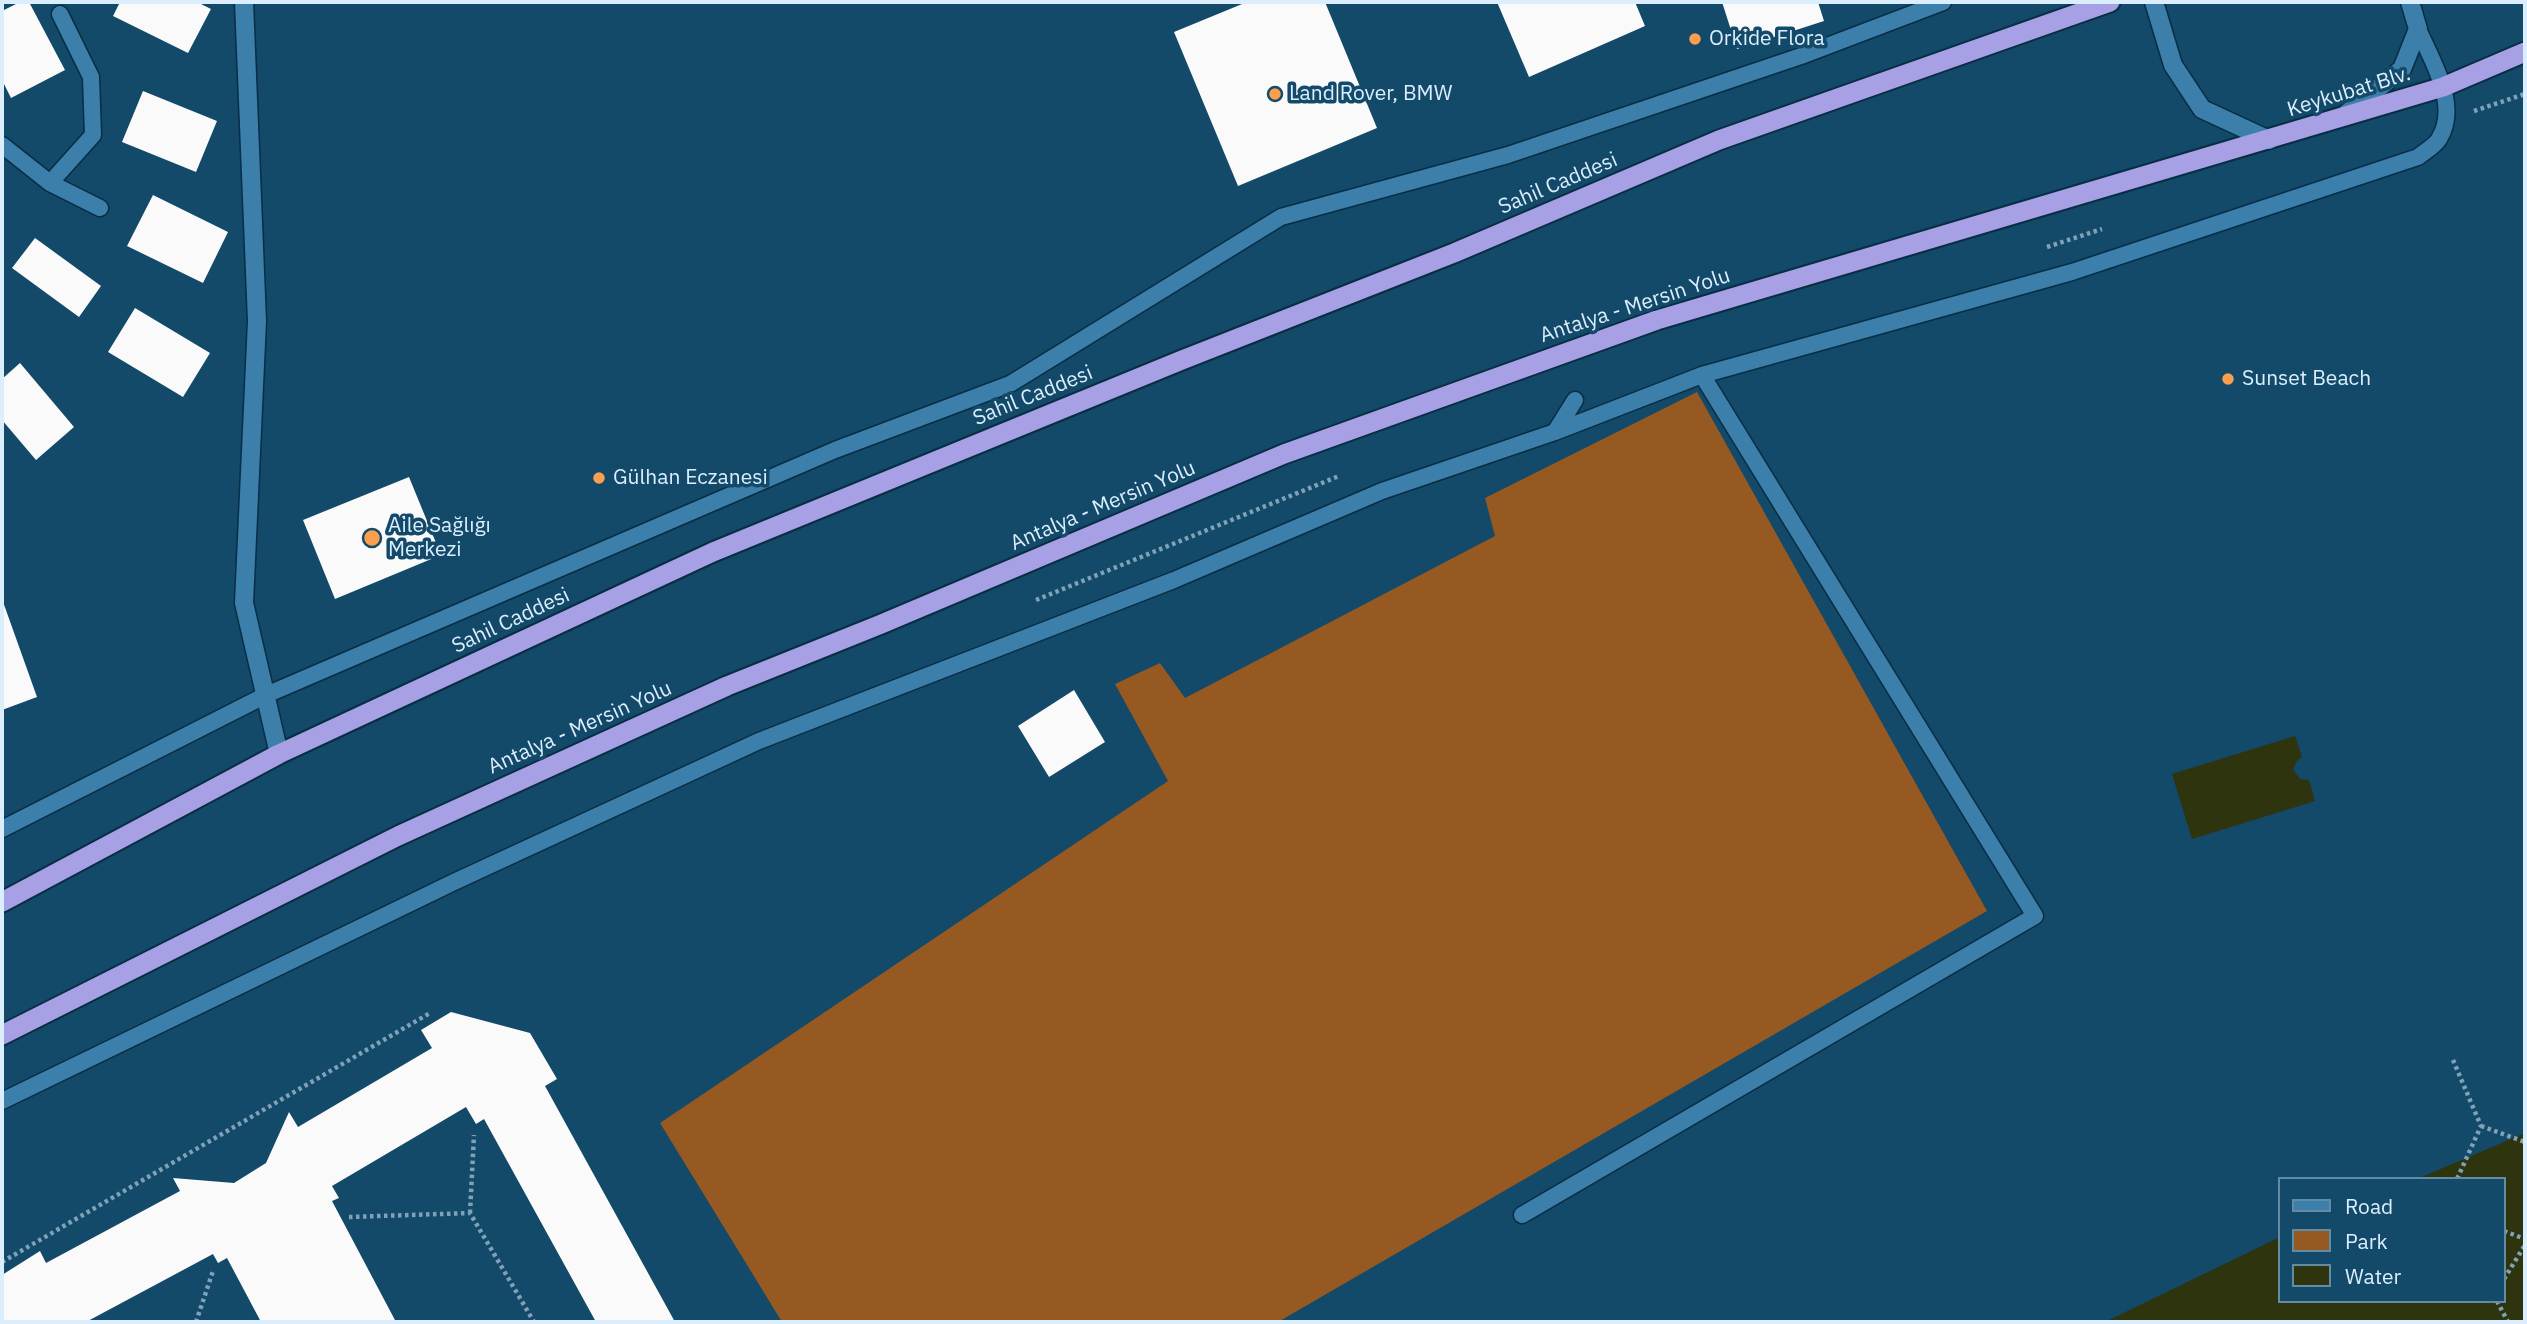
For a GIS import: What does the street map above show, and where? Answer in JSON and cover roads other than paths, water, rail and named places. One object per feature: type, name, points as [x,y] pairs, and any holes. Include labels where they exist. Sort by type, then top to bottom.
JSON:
[{"type":"highway","name":"Sahil Caddesi","points":[[2,902],[279,754],[725,546],[1454,253],[1718,140],[2110,2]]},
{"type":"highway","points":[[2443,88],[2525,52]]},
{"type":"highway","name":"Keykubat Blv.","points":[[2269,140],[2443,88]]},
{"type":"highway","name":"Antalya - Mersin Yolu","points":[[2,1035],[398,836],[727,686],[892,620],[1284,454],[1657,320],[2269,140]]},
{"type":"street","points":[[244,2],[257,321],[244,603],[279,754]]},
{"type":"street","points":[[2154,2],[2173,65],[2202,109],[2269,140]]},
{"type":"street","points":[[2340,119],[2402,69],[2418,29],[2410,2]]},
{"type":"lane","points":[[2,829],[265,695],[835,450],[1010,384],[1281,217],[1508,155],[1801,56],[1942,2]]},
{"type":"lane","points":[[50,183],[93,135],[91,77],[60,14]]},
{"type":"lane","points":[[2,1101],[454,882],[759,741],[1174,580],[1382,491],[1555,432],[1702,375],[2072,272],[2418,157],[2438,141],[2447,120],[2443,88],[2418,29]]},
{"type":"lane","points":[[2,145],[50,183],[100,208]]},
{"type":"lane","points":[[1521,1214],[2035,916],[1702,375]]},
{"type":"lane","points":[[1555,432],[1575,400]]},
{"type":"water","points":[[2295,736],[2302,757],[2293,769],[2300,779],[2309,780],[2315,801],[2192,839],[2172,774]]},
{"type":"water","points":[[2525,1133],[2525,1322],[2105,1322],[2278,1238],[2278,1303],[2506,1303],[2506,1177],[2422,1177]]},
{"type":"place","name":"Orkide Flora","points":[[1695,39]]},
{"type":"place","name":"Land Rover, BMW","points":[[1275,94]]},
{"type":"place","name":"Sunset Beach","points":[[2228,379]]},
{"type":"place","name":"Gülhan Eczanesi","points":[[599,478]]},
{"type":"place","name":"Aile Sağlığı Merkezi","points":[[372,538]]}]
